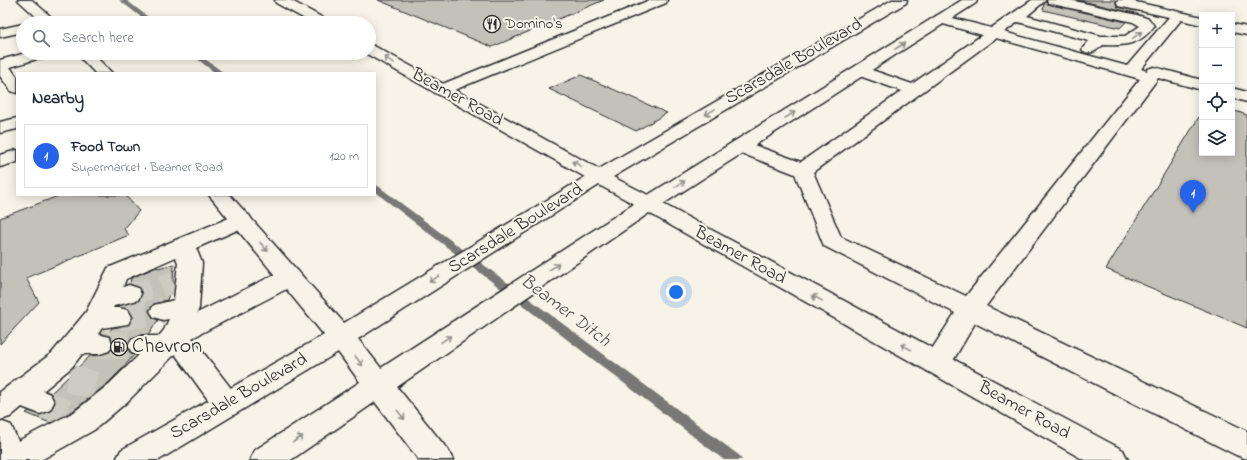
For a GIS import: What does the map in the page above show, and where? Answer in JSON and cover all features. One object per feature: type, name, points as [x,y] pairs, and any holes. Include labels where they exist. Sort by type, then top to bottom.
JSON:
[{"type":"main road","points":[[24,0],[41,16]]},
{"type":"main road","points":[[281,0],[310,16]]},
{"type":"main road","points":[[442,90],[661,0]]},
{"type":"main road","name":"Scarsdale Boulevard","points":[[132,460],[388,309],[600,176],[900,0]]},
{"type":"main road","points":[[266,460],[377,384],[414,361],[647,205],[971,0]]},
{"type":"main road","points":[[803,170],[914,90],[942,72],[1040,0]]},
{"type":"main road","points":[[1016,17],[1100,40],[1120,41],[1138,37],[1147,26],[1144,22],[1137,20],[1053,0]]},
{"type":"main road","points":[[1109,0],[1199,20]]},
{"type":"main road","points":[[1131,72],[1178,16]]},
{"type":"main road","points":[[941,19],[1151,77]]},
{"type":"main road","points":[[1235,29],[1247,31]]},
{"type":"main road","points":[[0,33],[16,30]]},
{"type":"main road","points":[[1080,58],[1100,40]]},
{"type":"main road","name":"Beamer Road","points":[[376,53],[600,176],[647,205],[1112,460]]},
{"type":"main road","points":[[16,87],[0,65],[18,60]]},
{"type":"main road","points":[[90,60],[103,72]]},
{"type":"main road","points":[[860,71],[914,90]]},
{"type":"main road","points":[[936,363],[970,309],[1154,72],[1199,84]]},
{"type":"main road","points":[[1235,94],[1247,97]]},
{"type":"main road","points":[[0,128],[16,123]]},
{"type":"main road","points":[[740,146],[803,170],[832,241],[1247,446]]},
{"type":"main road","points":[[0,161],[16,156]]},
{"type":"main road","points":[[221,196],[341,337],[437,460]]},
{"type":"main road","points":[[20,401],[58,375],[62,360],[108,310],[116,274],[182,268],[241,220]]},
{"type":"main road","points":[[161,342],[174,310],[182,268]]},
{"type":"main road","points":[[12,460],[78,418],[110,391],[161,342],[290,277]]},
{"type":"main road","points":[[161,342],[227,404]]},
{"type":"main road","points":[[0,434],[8,460]]},
{"type":"building","points":[[378,0],[604,0],[492,47]]},
{"type":"building","points":[[1077,0],[1116,0],[1118,7],[1136,11],[1134,13]]},
{"type":"building","points":[[1046,2],[1048,4],[1126,22],[1120,28],[1043,10]]},
{"type":"building","points":[[581,75],[667,113],[636,131],[549,89]]},
{"type":"building","points":[[1235,111],[1247,115],[1247,328],[1106,269],[1199,117],[1199,156],[1235,156]]},
{"type":"building","points":[[58,196],[126,196],[139,211],[124,229],[129,235],[26,278],[39,302],[0,344],[0,218]]},
{"type":"building","name":"Chevron","points":[[174,264],[173,283],[167,300],[154,304],[149,310],[153,318],[158,320],[149,334],[131,338],[127,347],[131,354],[134,355],[122,369],[107,384],[73,411],[50,423],[26,413],[29,411],[41,415],[51,411],[55,403],[51,393],[90,356],[110,352],[114,343],[110,336],[107,335],[112,328],[129,325],[133,316],[129,309],[123,307],[124,305],[138,301],[142,295],[139,287],[130,284],[131,278],[157,267]]},
{"type":"waterway","name":"Beamer Ditch","points":[[122,0],[144,16]]},
{"type":"waterway","name":"Beamer Ditch","points":[[202,60],[219,72]]},
{"type":"waterway","name":"Beamer Ditch","points":[[376,189],[735,460]]},
{"type":"tunnel","points":[[129,294],[173,283]]},
{"type":"tunnel","points":[[119,317],[163,311]]},
{"type":"tunnel","points":[[100,344],[141,346]]},
{"type":"tunnel","points":[[68,378],[103,388]]},
{"type":"tunnel","points":[[40,402],[72,416]]},
{"type":"place","name":"Domino's","points":[[492,24]]},
{"type":"place","name":"Food Town","points":[[1193,213]]},
{"type":"place","name":"Chevron","points":[[119,347]]}]
